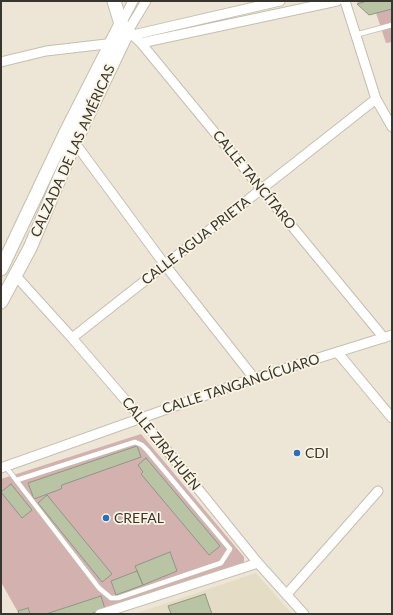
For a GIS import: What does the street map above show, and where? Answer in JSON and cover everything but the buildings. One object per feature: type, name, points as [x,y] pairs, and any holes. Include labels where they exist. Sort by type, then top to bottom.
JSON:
[{"type":"main road","points":[[114,1],[123,35]]},
{"type":"main road","name":"CALZADA DE LAS AMÉRICAS","points":[[1,269],[66,132],[123,35]]},
{"type":"main road","name":"CALZADA DE LAS AMÉRICAS","points":[[1,302],[30,248],[123,35]]},
{"type":"main road","points":[[15,238],[30,248]]},
{"type":"street","name":"CALZADA DE LAS AMÉRICAS","points":[[123,35],[133,1]]},
{"type":"street","name":"CALZADA DE LAS AMÉRICAS","points":[[123,35],[146,1]]},
{"type":"street","points":[[1,62],[280,1]]},
{"type":"street","points":[[141,43],[337,1]]},
{"type":"street","points":[[345,1],[376,99],[392,127]]},
{"type":"street","points":[[227,13],[230,24]]},
{"type":"street","name":"CALLE TANCÍTARO","points":[[123,35],[141,43],[262,189],[388,336]]},
{"type":"street","name":"CALLE AGUA PRIETA","points":[[72,338],[376,99]]},
{"type":"street","points":[[66,132],[75,142],[165,265],[254,378]]},
{"type":"street","name":"CALLE ZIRAHUÉN","points":[[15,275],[140,417],[258,563],[304,614]]},
{"type":"street","name":"CALLE TANGANCÍCUARO","points":[[3,465],[254,378],[338,353],[388,336]]},
{"type":"street","points":[[338,353],[392,418]]},
{"type":"street","points":[[287,594],[378,491]]},
{"type":"street","points":[[100,614],[258,563]]},
{"type":"lane","points":[[355,35],[392,25]]},
{"type":"lane","points":[[3,465],[17,480],[99,588],[111,598],[118,598],[221,563],[230,549],[147,450],[142,445],[135,442],[17,480]]},
{"type":"shaded area","points":[[356,1],[392,1],[392,42],[386,43],[376,13],[369,15]]},
{"type":"shaded area","name":"CREFAL","points":[[141,434],[244,557],[244,563],[236,568],[90,614],[19,614],[1,582],[1,479]]},
{"type":"shaded area","points":[[256,573],[292,614],[134,614]]},
{"type":"place","name":"CDI","points":[[297,453]]},
{"type":"place","name":"CREFAL","points":[[106,518]]}]
